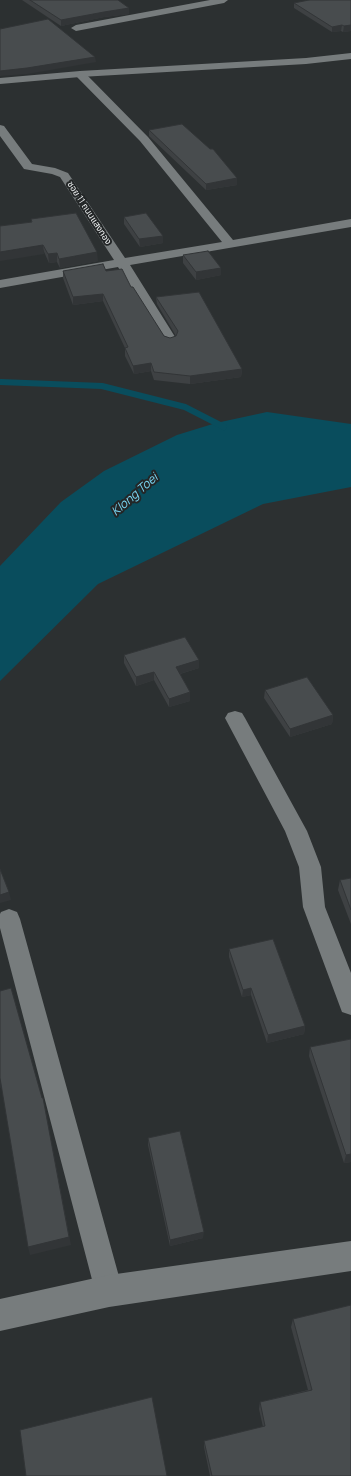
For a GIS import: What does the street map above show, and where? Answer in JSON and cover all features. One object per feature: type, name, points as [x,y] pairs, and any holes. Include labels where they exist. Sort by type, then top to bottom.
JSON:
[{"type":"street","points":[[76,28],[224,0]]},
{"type":"street","points":[[0,82],[80,74],[306,61],[351,56]]},
{"type":"street","points":[[80,74],[144,139],[232,244]]},
{"type":"street","name":"ซอย 11 ถนนแสงทอง","points":[[0,128],[28,167],[55,171],[64,174],[170,340]]},
{"type":"street","points":[[0,284],[351,223]]},
{"type":"street","points":[[235,718],[296,830],[310,867],[314,906],[351,1004]]},
{"type":"street","points":[[9,919],[109,1291]]},
{"type":"street","points":[[0,1315],[109,1291],[351,1256]]},
{"type":"water","name":"Klong Toei","points":[[267,412],[351,424],[351,487],[263,504],[98,584],[0,681],[0,566],[61,502],[104,471],[177,435],[216,423]]},
{"type":"building","points":[[30,0],[118,0],[129,8],[61,20]]},
{"type":"building","points":[[309,0],[351,0],[351,25],[332,27],[294,3]]},
{"type":"building","points":[[48,19],[95,57],[0,71],[0,29]]},
{"type":"building","points":[[182,124],[210,149],[213,149],[237,178],[206,184],[149,130]]},
{"type":"building","points":[[76,213],[97,252],[59,259],[57,253],[48,254],[43,245],[0,252],[0,226],[32,222],[31,219]]},
{"type":"building","points":[[146,213],[163,236],[139,239],[124,217]]},
{"type":"building","points":[[208,251],[221,268],[196,272],[183,255]]},
{"type":"building","points":[[103,264],[106,271],[122,269],[131,287],[133,287],[164,336],[170,338],[176,336],[178,331],[156,297],[199,292],[242,369],[190,376],[154,372],[151,363],[133,366],[125,348],[128,347],[103,294],[73,297],[63,271]]},
{"type":"building","points":[[185,637],[199,660],[176,667],[190,692],[169,699],[154,672],[136,677],[124,655]]},
{"type":"building","points":[[307,677],[333,715],[290,729],[265,690]]},
{"type":"building","points":[[0,869],[9,892],[0,895]]},
{"type":"building","points":[[351,878],[351,910],[340,880]]},
{"type":"building","points":[[273,939],[305,1026],[268,1035],[251,988],[243,990],[229,949]]},
{"type":"building","points":[[11,988],[43,1098],[69,1237],[28,1247],[0,1078],[0,991]]},
{"type":"building","points":[[351,1039],[351,1154],[346,1155],[310,1047]]},
{"type":"building","points":[[180,1131],[204,1232],[170,1240],[148,1138]]},
{"type":"building","points":[[351,1305],[351,1476],[212,1476],[204,1441],[265,1426],[260,1402],[312,1390],[293,1319]]},
{"type":"building","points":[[152,1397],[167,1476],[26,1476],[20,1430]]},
{"type":"waterway","points":[[4,382],[0,382],[102,386],[185,407],[224,427]]}]
